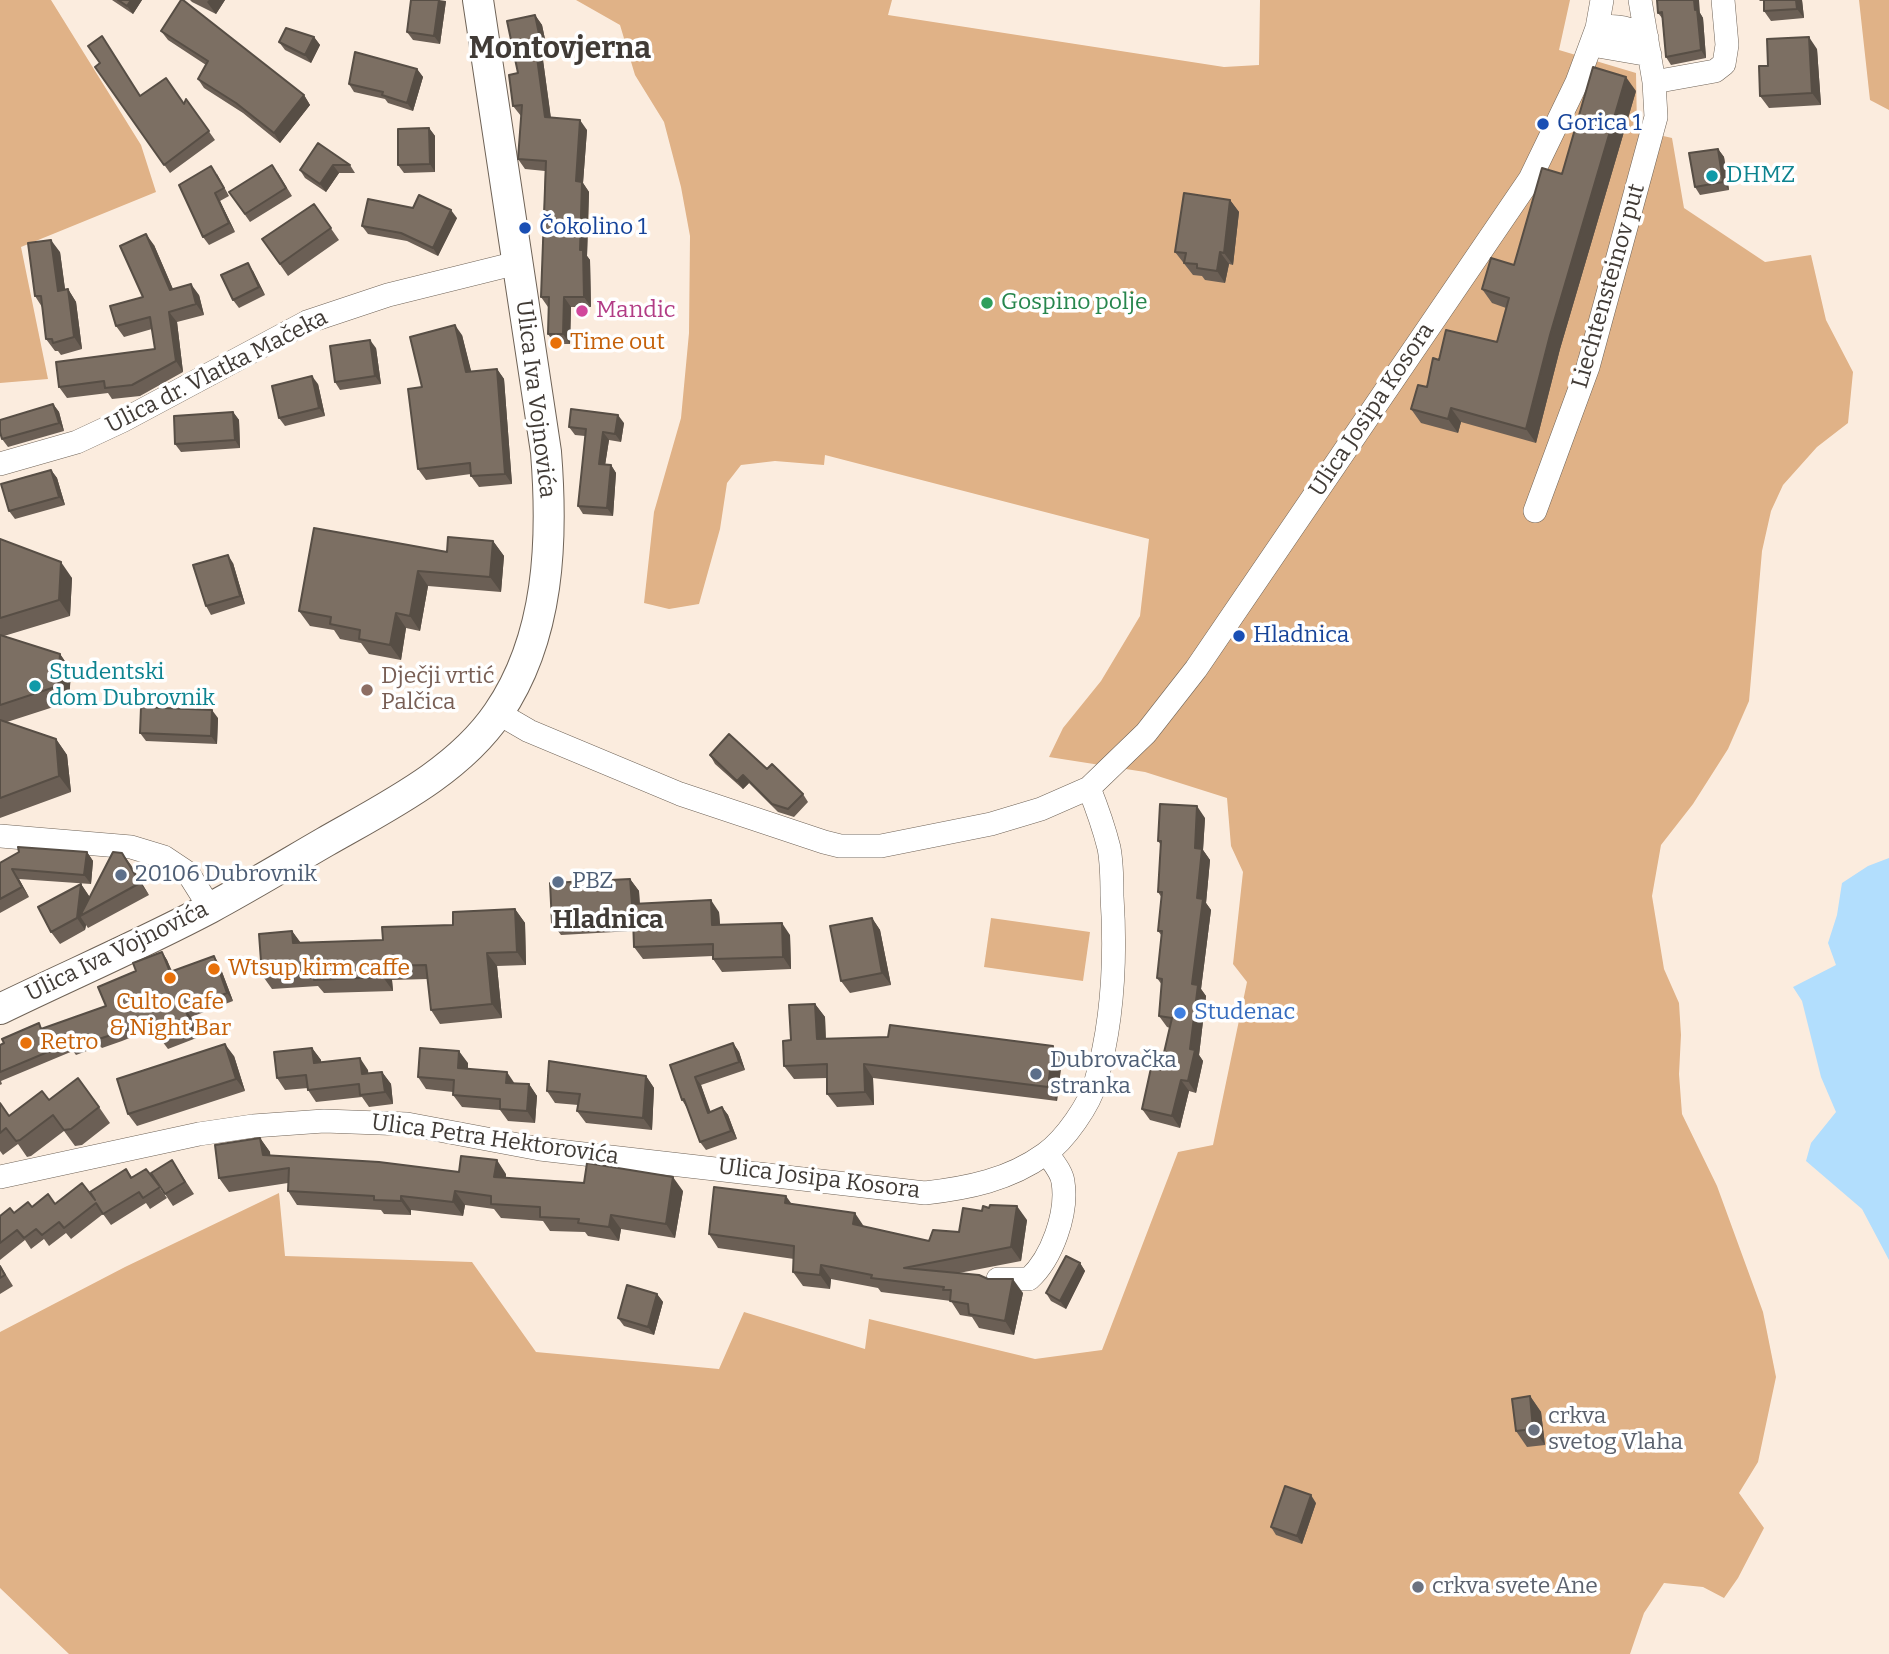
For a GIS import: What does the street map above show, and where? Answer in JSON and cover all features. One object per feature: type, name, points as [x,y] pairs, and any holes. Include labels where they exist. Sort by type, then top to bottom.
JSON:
[{"type":"main road","name":"Ulica Iva Vojnovića","points":[[0,1009],[210,908],[411,791],[477,739],[498,713],[515,684],[529,651],[546,574],[550,530],[546,452],[478,0]]},
{"type":"street","name":"Ulica Josipa Kosora","points":[[498,713],[529,731],[680,794],[841,846],[881,846],[947,834],[1041,809],[1088,788],[1146,733],[1196,669],[1530,179],[1595,37],[1602,0]]},
{"type":"street","name":"Liechtensteinov put","points":[[1535,511],[1588,367],[1656,117],[1654,82],[1640,0]]},
{"type":"street","points":[[1654,82],[1715,71],[1724,64],[1727,45],[1723,0]]},
{"type":"street","points":[[1595,37],[1648,46]]},
{"type":"street","name":"Ulica dr. Vlatka Mačeka","points":[[0,464],[78,442],[307,322],[388,295],[517,263]]},
{"type":"street","name":"Ulica Josipa Kosora","points":[[701,1166],[925,1193],[971,1187],[1009,1174],[1046,1153],[1074,1124],[1096,1083],[1108,1021],[1113,968],[1111,871],[1103,827],[1088,788]]},
{"type":"street","points":[[0,836],[131,847],[164,856],[188,873],[210,908]]},
{"type":"street","name":"Ulica Petra Hektorovića","points":[[0,1177],[199,1134],[253,1126],[324,1121],[407,1124],[540,1149],[701,1166]]},
{"type":"street","points":[[998,1279],[1029,1279],[1039,1271],[1054,1240],[1063,1210],[1063,1180],[1046,1153]]},
{"type":"shaded area","points":[[0,0],[51,0],[141,145],[156,192],[21,247],[48,379],[0,383]]},
{"type":"shaded area","points":[[576,0],[892,0],[888,15],[1224,67],[1259,65],[1260,0],[1570,0],[1559,50],[1636,73],[1637,130],[1672,138],[1684,208],[1765,262],[1811,255],[1826,320],[1853,372],[1848,423],[1817,447],[1783,485],[1771,511],[1762,551],[1749,701],[1728,749],[1693,804],[1661,845],[1652,896],[1664,969],[1679,1003],[1682,1114],[1717,1186],[1763,1312],[1776,1377],[1758,1462],[1739,1493],[1764,1528],[1738,1578],[1724,1598],[1703,1587],[1664,1583],[1644,1613],[1630,1654],[69,1654],[0,1588],[0,1332],[125,1267],[279,1193],[285,1256],[472,1262],[536,1352],[719,1369],[744,1312],[865,1349],[869,1319],[1035,1359],[1102,1350],[1178,1152],[1213,1145],[1247,982],[1233,964],[1243,872],[1231,846],[1227,798],[1145,772],[1049,757],[1063,728],[1101,681],[1140,616],[1149,539],[825,455],[824,465],[775,461],[741,465],[727,483],[720,529],[699,604],[669,609],[644,603],[654,512],[681,418],[689,333],[690,236],[681,187],[664,122],[635,75],[620,25]]},
{"type":"shaded area","points":[[1859,0],[1889,0],[1889,110],[1870,100]]},
{"type":"shaded area","points":[[991,918],[1090,932],[1083,981],[984,967]]},
{"type":"water","points":[[1889,858],[1889,1260],[1862,1209],[1806,1161],[1811,1143],[1836,1112],[1821,1077],[1802,1001],[1793,987],[1836,965],[1828,943],[1837,915],[1842,883],[1868,866]]},
{"type":"building","points":[[118,0],[131,0],[127,6]]},
{"type":"building","points":[[181,0],[304,95],[274,133],[236,103],[198,79],[208,61],[161,31]]},
{"type":"building","points":[[411,0],[439,0],[434,36],[407,32]]},
{"type":"building","points":[[1657,0],[1694,0],[1701,50],[1666,57],[1662,12],[1658,13]]},
{"type":"building","points":[[1764,0],[1796,0],[1797,9],[1764,11]]},
{"type":"building","points":[[535,15],[542,48],[536,50],[545,117],[580,120],[576,181],[582,182],[580,250],[583,250],[584,297],[564,297],[563,334],[548,334],[549,297],[541,297],[546,161],[518,159],[522,105],[513,106],[509,75],[518,73],[507,21]]},
{"type":"building","points":[[286,28],[314,37],[305,55],[279,42]]},
{"type":"building","points":[[102,36],[140,96],[166,78],[184,104],[186,99],[209,131],[164,165],[95,67],[100,63],[88,46]]},
{"type":"building","points":[[1809,37],[1812,93],[1760,96],[1759,66],[1768,66],[1767,39]]},
{"type":"building","points":[[355,52],[417,69],[407,103],[382,95],[383,92],[349,84]]},
{"type":"building","points":[[1593,67],[1626,77],[1550,335],[1526,429],[1451,408],[1448,419],[1411,409],[1418,385],[1427,387],[1433,358],[1439,360],[1446,330],[1497,342],[1509,298],[1482,289],[1491,258],[1514,265],[1542,168],[1562,174]]},
{"type":"building","points":[[429,128],[430,164],[398,165],[398,129]]},
{"type":"building","points":[[318,143],[350,165],[333,165],[320,184],[300,170]]},
{"type":"building","name":"DHMZ","points":[[1718,149],[1723,182],[1695,187],[1689,153]]},
{"type":"building","points":[[272,165],[286,188],[245,214],[229,192]]},
{"type":"building","points":[[211,166],[224,188],[215,193],[229,223],[203,237],[179,185]]},
{"type":"building","points":[[1184,193],[1230,200],[1224,253],[1220,252],[1217,271],[1184,263],[1186,253],[1175,252]]},
{"type":"building","points":[[419,195],[451,210],[433,248],[401,233],[362,226],[368,199],[413,208]]},
{"type":"building","points":[[314,204],[331,228],[280,264],[262,239]]},
{"type":"building","points":[[146,234],[170,290],[191,284],[196,304],[169,312],[176,361],[132,385],[105,388],[104,381],[59,387],[56,362],[155,349],[150,317],[116,326],[110,306],[143,297],[120,246]]},
{"type":"building","points":[[51,240],[58,291],[68,289],[74,337],[53,343],[52,339],[46,339],[41,296],[35,296],[28,243]]},
{"type":"building","points":[[248,263],[259,287],[233,300],[221,275]]},
{"type":"building","points":[[455,325],[466,372],[497,369],[505,474],[471,476],[470,463],[418,469],[408,389],[422,387],[410,337]]},
{"type":"building","points":[[370,340],[375,376],[335,382],[330,346]]},
{"type":"building","points":[[312,376],[319,408],[279,418],[272,386]]},
{"type":"building","points":[[53,404],[59,423],[2,439],[0,420]]},
{"type":"building","points":[[571,409],[618,415],[615,434],[603,432],[599,464],[611,465],[607,508],[578,506],[586,429],[569,427]]},
{"type":"building","points":[[233,412],[235,440],[175,444],[174,416]]},
{"type":"building","points":[[51,470],[59,497],[9,511],[1,484]]},
{"type":"building","points":[[314,528],[447,552],[448,537],[493,541],[490,577],[418,571],[410,616],[396,613],[390,645],[359,639],[360,630],[330,624],[331,617],[299,611]]},
{"type":"building","points":[[0,539],[61,562],[59,600],[0,618]]},
{"type":"building","points":[[228,555],[240,596],[206,606],[193,565]]},
{"type":"building","points":[[0,635],[60,654],[58,686],[0,705]]},
{"type":"building","points":[[141,707],[212,710],[211,736],[140,733]]},
{"type":"building","points":[[0,720],[56,739],[59,776],[0,798]]},
{"type":"building","points":[[729,734],[767,769],[772,764],[803,794],[788,809],[772,804],[743,775],[737,781],[710,755]]},
{"type":"building","points":[[1160,804],[1197,806],[1195,848],[1202,849],[1197,898],[1203,899],[1192,984],[1198,985],[1190,1049],[1195,1050],[1188,1081],[1181,1080],[1172,1116],[1142,1109],[1151,1068],[1160,1070],[1172,1018],[1159,1016],[1162,979],[1157,978],[1162,931],[1158,931],[1162,892],[1158,892]]},
{"type":"building","points":[[18,847],[87,852],[84,875],[12,869],[22,887],[0,899],[0,863],[19,852]]},
{"type":"building","points":[[113,852],[122,853],[140,883],[80,916]]},
{"type":"building","points":[[630,879],[632,904],[711,900],[712,925],[782,923],[783,957],[713,959],[713,944],[634,947],[633,918],[552,923],[550,883]]},
{"type":"building","points":[[81,884],[77,918],[51,932],[38,907]]},
{"type":"building","points":[[515,909],[517,952],[487,953],[492,1004],[431,1010],[426,965],[383,966],[383,977],[314,980],[314,972],[262,975],[259,934],[292,931],[293,943],[383,940],[382,927],[453,925],[453,912]]},
{"type":"building","points":[[872,918],[882,973],[841,981],[830,926]]},
{"type":"building","points":[[162,952],[170,972],[214,956],[227,993],[185,1009],[193,1029],[162,1041],[153,1018],[96,1040],[95,1037],[70,1047],[69,1043],[0,1072],[0,1045],[4,1043],[2,1039],[39,1023],[41,1029],[106,1006],[98,987],[136,971],[133,963]]},
{"type":"building","points":[[815,1004],[817,1039],[888,1037],[890,1025],[1053,1046],[1048,1087],[864,1064],[865,1092],[827,1094],[827,1064],[784,1066],[783,1041],[791,1040],[789,1005]]},
{"type":"building","points":[[733,1043],[739,1062],[695,1077],[708,1113],[722,1107],[731,1131],[700,1142],[670,1065]]},
{"type":"building","points":[[225,1044],[236,1079],[128,1114],[117,1079]]},
{"type":"building","points":[[312,1048],[314,1063],[360,1058],[362,1074],[382,1072],[385,1092],[360,1095],[359,1084],[308,1090],[306,1075],[277,1078],[274,1052]]},
{"type":"building","points":[[420,1048],[459,1051],[458,1068],[507,1072],[506,1083],[529,1084],[527,1111],[500,1109],[500,1099],[453,1095],[454,1080],[418,1077]]},
{"type":"building","points":[[549,1061],[646,1076],[643,1118],[577,1111],[580,1094],[547,1091]]},
{"type":"building","points":[[78,1078],[99,1107],[71,1129],[64,1130],[53,1115],[20,1140],[16,1141],[6,1128],[0,1133],[0,1103],[9,1116],[42,1091],[49,1100]]},
{"type":"building","points":[[260,1138],[263,1155],[379,1162],[459,1172],[461,1156],[497,1160],[494,1177],[584,1183],[587,1163],[673,1177],[666,1224],[611,1215],[609,1227],[578,1223],[579,1219],[540,1217],[540,1207],[491,1204],[491,1196],[455,1191],[453,1202],[401,1196],[401,1201],[374,1200],[374,1196],[288,1191],[289,1168],[219,1178],[215,1145]]},
{"type":"building","points":[[172,1160],[185,1182],[165,1194],[151,1173]]},
{"type":"building","points":[[126,1169],[131,1178],[146,1169],[160,1187],[143,1198],[139,1192],[103,1214],[96,1203],[64,1228],[59,1222],[42,1235],[36,1229],[24,1238],[17,1230],[0,1243],[0,1216],[10,1208],[14,1213],[28,1202],[32,1207],[48,1194],[55,1204],[82,1183],[95,1200],[90,1192]]},
{"type":"building","points":[[714,1187],[786,1196],[785,1203],[855,1213],[853,1224],[929,1241],[933,1230],[959,1232],[963,1208],[982,1211],[983,1206],[989,1208],[990,1205],[1017,1206],[1011,1247],[904,1268],[979,1275],[988,1279],[1013,1279],[1005,1321],[969,1314],[968,1304],[950,1301],[951,1290],[943,1290],[944,1287],[871,1278],[872,1275],[821,1265],[820,1275],[793,1272],[794,1246],[709,1234]]},
{"type":"building","points":[[1066,1256],[1080,1263],[1060,1301],[1046,1293]]},
{"type":"building","points":[[627,1285],[657,1294],[648,1327],[618,1318]]},
{"type":"building","points":[[1530,1396],[1533,1429],[1516,1431],[1512,1399]]},
{"type":"building","points":[[1285,1486],[1311,1495],[1297,1536],[1271,1527]]},
{"type":"place","name":"Gorica 1","points":[[1543,124]]},
{"type":"place","name":"DHMZ","points":[[1712,176]]},
{"type":"place","name":"Čokolino 1","points":[[525,228]]},
{"type":"place","name":"Gospino polje","points":[[987,303]]},
{"type":"place","name":"Mandic","points":[[582,311]]},
{"type":"place","name":"Time out","points":[[556,343]]},
{"type":"place","name":"Hladnica","points":[[1239,636]]},
{"type":"place","name":"Studentski dom Dubrovnik","points":[[35,686]]},
{"type":"place","name":"Dječji vrtić Palčica","points":[[367,690]]},
{"type":"place","name":"20106 Dubrovnik","points":[[121,875]]},
{"type":"place","name":"PBZ","points":[[558,882]]},
{"type":"place","name":"Wtsup kirm caffe","points":[[214,969]]},
{"type":"place","name":"Culto Cafe & Night Bar","points":[[170,978]]},
{"type":"place","name":"Studenac","points":[[1180,1013]]},
{"type":"place","name":"Retro","points":[[26,1043]]},
{"type":"place","name":"Dubrovačka stranka","points":[[1036,1074]]},
{"type":"place","name":"crkva svetog Vlaha","points":[[1534,1430]]},
{"type":"place","name":"crkva svete Ane","points":[[1418,1587]]},
{"type":"district","name":"Montovjerna","points":[[560,50]]},
{"type":"district","name":"Hladnica","points":[[608,921]]}]
